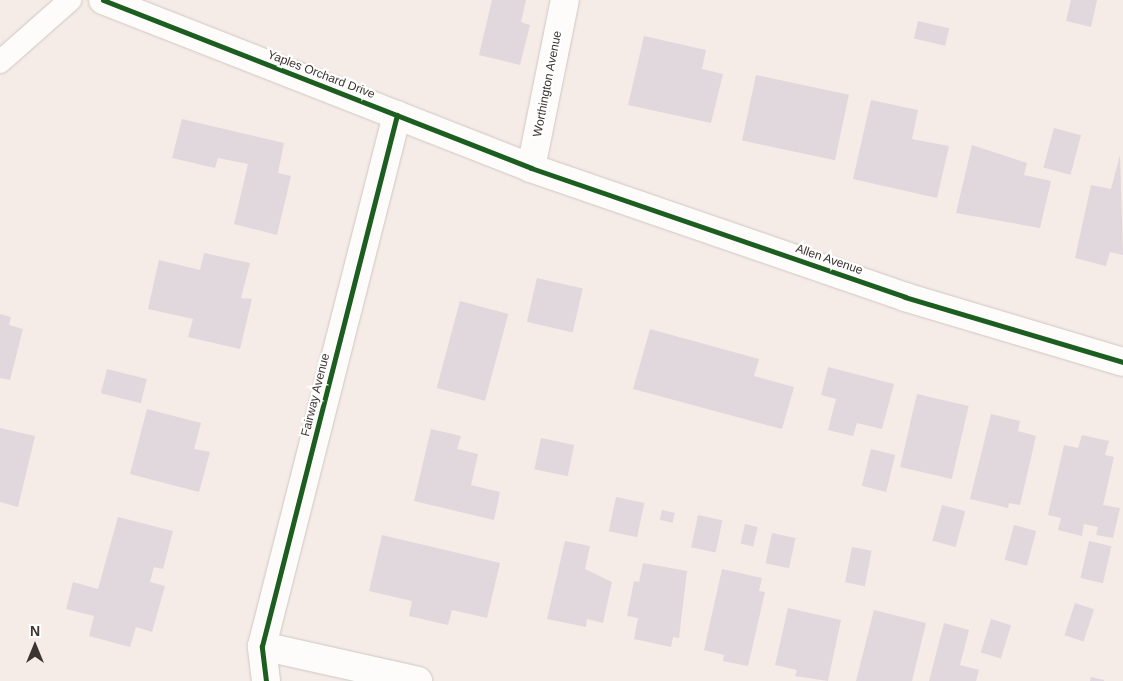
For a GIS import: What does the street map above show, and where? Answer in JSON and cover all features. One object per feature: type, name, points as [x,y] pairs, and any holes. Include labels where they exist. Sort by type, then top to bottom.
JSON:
[{"type":"street","name":"Yaples Orchard Drive","points":[[103,0],[531,168]]},
{"type":"street","name":"Worthington Avenue","points":[[531,168],[564,0]]},
{"type":"street","name":"Fairway Avenue","points":[[266,681],[262,646],[398,115]]},
{"type":"street","name":"Allen Avenue","points":[[531,168],[905,297],[1123,362]]},
{"type":"street","points":[[262,646],[418,681]]},
{"type":"lane","points":[[0,62],[70,0]]},
{"type":"building","points":[[492,0],[526,0],[521,22],[530,25],[520,65],[479,55]]},
{"type":"building","points":[[1071,0],[1097,0],[1091,27],[1066,21]]},
{"type":"building","points":[[918,21],[949,28],[945,46],[914,39]]},
{"type":"building","points":[[644,36],[706,50],[702,69],[723,74],[711,123],[628,105]]},
{"type":"building","points":[[756,75],[849,95],[835,160],[742,141]]},
{"type":"building","points":[[871,100],[918,110],[912,139],[949,146],[937,198],[853,179]]},
{"type":"building","points":[[182,119],[284,143],[278,173],[291,176],[277,235],[234,224],[248,164],[218,158],[215,168],[172,158]]},
{"type":"building","points":[[1054,128],[1081,135],[1070,175],[1043,168]]},
{"type":"building","points":[[972,145],[1027,163],[1024,175],[1051,181],[1040,228],[956,213]]},
{"type":"building","points":[[1120,155],[1123,255],[1110,252],[1106,266],[1075,258],[1091,185],[1111,189]]},
{"type":"building","points":[[204,253],[250,263],[241,298],[252,299],[240,349],[188,337],[193,319],[148,309],[159,260],[200,270]]},
{"type":"building","points":[[537,278],[583,289],[573,332],[527,322]]},
{"type":"building","points":[[460,301],[508,314],[485,401],[437,388]]},
{"type":"building","points":[[0,314],[11,317],[9,325],[23,329],[10,380],[0,378]]},
{"type":"building","points":[[650,329],[759,359],[754,376],[794,387],[782,429],[633,389]]},
{"type":"building","points":[[828,367],[894,384],[882,429],[857,423],[853,436],[828,430],[836,399],[821,395]]},
{"type":"building","points":[[107,369],[147,379],[141,403],[101,393]]},
{"type":"building","points":[[917,394],[969,406],[952,479],[900,467]]},
{"type":"building","points":[[147,409],[201,423],[194,449],[210,452],[199,492],[130,474]]},
{"type":"building","points":[[991,414],[1020,421],[1018,431],[1036,436],[1020,505],[1009,503],[1008,508],[970,499]]},
{"type":"building","points":[[0,428],[35,436],[18,507],[0,502]]},
{"type":"building","points":[[431,429],[461,436],[457,449],[478,454],[471,485],[500,492],[494,520],[414,501]]},
{"type":"building","points":[[1082,435],[1109,441],[1105,455],[1114,457],[1103,505],[1120,508],[1113,538],[1096,535],[1098,527],[1084,524],[1082,536],[1058,530],[1061,518],[1048,515],[1064,445],[1078,448]]},
{"type":"building","points":[[541,438],[574,445],[568,476],[534,469]]},
{"type":"building","points":[[871,449],[895,455],[886,492],[862,486]]},
{"type":"building","points":[[616,497],[644,503],[637,537],[609,531]]},
{"type":"building","points":[[942,505],[965,511],[956,547],[932,541]]},
{"type":"building","points":[[662,510],[675,513],[672,523],[660,520]]},
{"type":"building","points":[[698,515],[722,520],[716,552],[691,547]]},
{"type":"building","points":[[118,517],[173,531],[163,569],[154,567],[150,582],[165,586],[152,632],[136,627],[130,647],[89,636],[94,616],[66,609],[73,582],[98,589]]},
{"type":"building","points":[[745,524],[758,527],[753,546],[741,543]]},
{"type":"building","points":[[1014,525],[1036,531],[1027,566],[1005,560]]},
{"type":"building","points":[[772,533],[795,538],[789,568],[766,563]]},
{"type":"building","points":[[382,535],[500,563],[487,618],[452,610],[448,625],[409,616],[412,601],[369,591]]},
{"type":"building","points":[[565,541],[590,546],[585,569],[612,582],[603,623],[587,619],[586,627],[547,619]]},
{"type":"building","points":[[1089,541],[1111,546],[1103,583],[1080,578]]},
{"type":"building","points":[[852,547],[872,551],[865,586],[845,582]]},
{"type":"building","points":[[643,563],[687,571],[679,638],[673,637],[671,647],[634,639],[638,618],[627,616],[634,581],[639,582]]},
{"type":"building","points":[[722,569],[762,578],[759,591],[765,592],[748,666],[723,661],[724,655],[704,650]]},
{"type":"building","points":[[1075,603],[1094,609],[1084,642],[1064,635]]},
{"type":"building","points":[[788,608],[841,620],[828,681],[795,676],[797,670],[775,665]]},
{"type":"building","points":[[874,610],[926,623],[912,681],[856,681]]},
{"type":"building","points":[[991,619],[1011,625],[1001,659],[981,652]]},
{"type":"building","points":[[944,623],[969,630],[960,665],[979,670],[976,681],[929,681]]},
{"type":"building","points":[[1091,677],[1104,680],[1104,681],[1090,681]]},
{"type":"cycle path","points":[[103,0],[531,168],[905,297],[1123,362]]},
{"type":"cycle path","points":[[266,681],[262,646],[397,115]]}]
